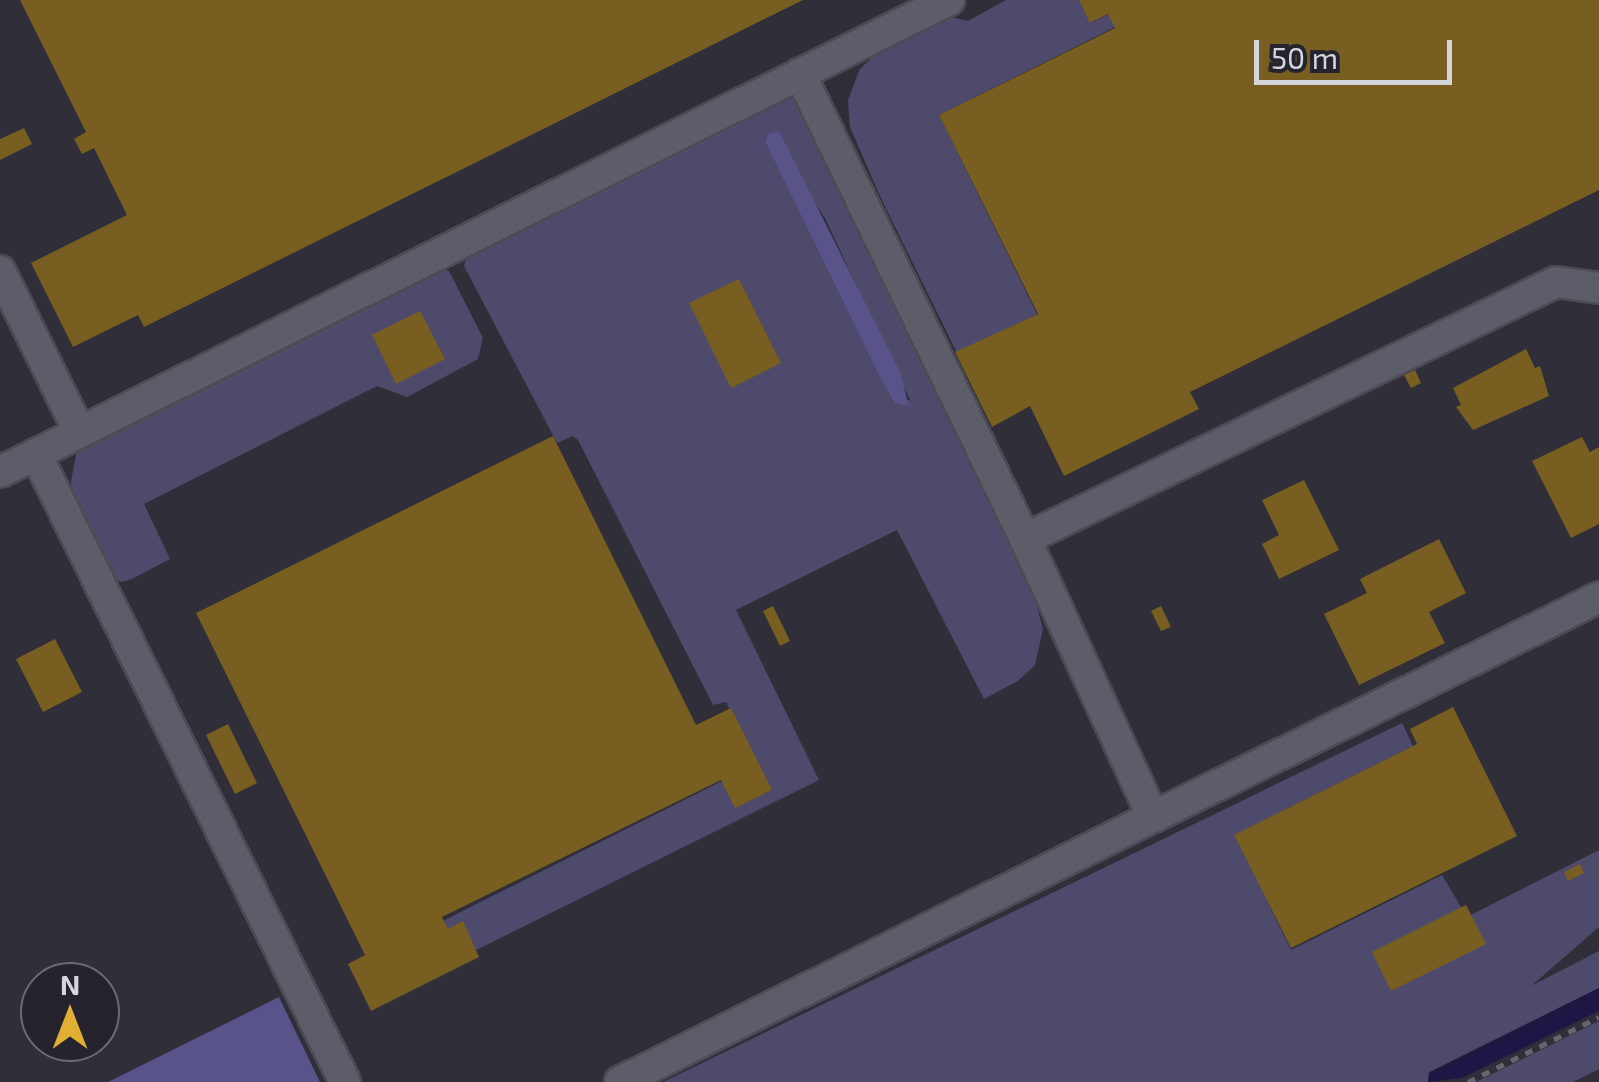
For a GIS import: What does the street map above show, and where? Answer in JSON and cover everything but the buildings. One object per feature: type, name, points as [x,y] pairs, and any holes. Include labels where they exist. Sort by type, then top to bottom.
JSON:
[{"type":"lane","points":[[0,472],[949,0]]},
{"type":"lane","points":[[800,74],[1025,539],[1153,817]]},
{"type":"lane","points":[[0,272],[79,431]]},
{"type":"lane","points":[[1025,539],[1556,282],[1599,288]]},
{"type":"lane","points":[[36,454],[345,1082]]},
{"type":"lane","points":[[620,1082],[1599,598]]},
{"type":"path","points":[[1468,1082],[1599,1016]]},
{"type":"shaded area","points":[[1006,0],[1080,0],[1091,23],[1109,14],[1115,27],[939,115],[1037,314],[957,353],[850,127],[848,100],[860,69],[880,50],[951,17],[968,21]]},
{"type":"shaded area","points":[[789,91],[1031,584],[1043,629],[1035,665],[1018,681],[984,699],[897,530],[736,610],[819,780],[442,967],[375,955],[720,782],[769,787],[726,702],[713,705],[578,440],[573,436],[557,443],[464,266],[468,252]],"holes":[[[768,134],[825,218],[910,400],[894,402],[882,382],[765,142]]]},
{"type":"shaded area","points":[[779,131],[900,372],[909,406],[894,402],[882,382],[765,142],[768,134]]},
{"type":"shaded area","points":[[435,267],[449,271],[483,338],[478,359],[407,397],[377,386],[144,504],[170,559],[132,579],[121,582],[111,577],[73,498],[71,481],[77,450]]},
{"type":"shaded area","points":[[1402,723],[1413,746],[1235,835],[1291,950],[1442,875],[1467,917],[1599,850],[1599,927],[1531,986],[1599,951],[1599,988],[1429,1072],[1428,1082],[663,1082]]},
{"type":"shaded area","points":[[1599,988],[1599,1011],[1462,1078],[1428,1082],[1429,1073]]},
{"type":"shaded area","points":[[279,997],[320,1082],[108,1082]]},
{"type":"shaded area","points":[[1599,1021],[1599,1069],[1573,1082],[1476,1082]]}]
